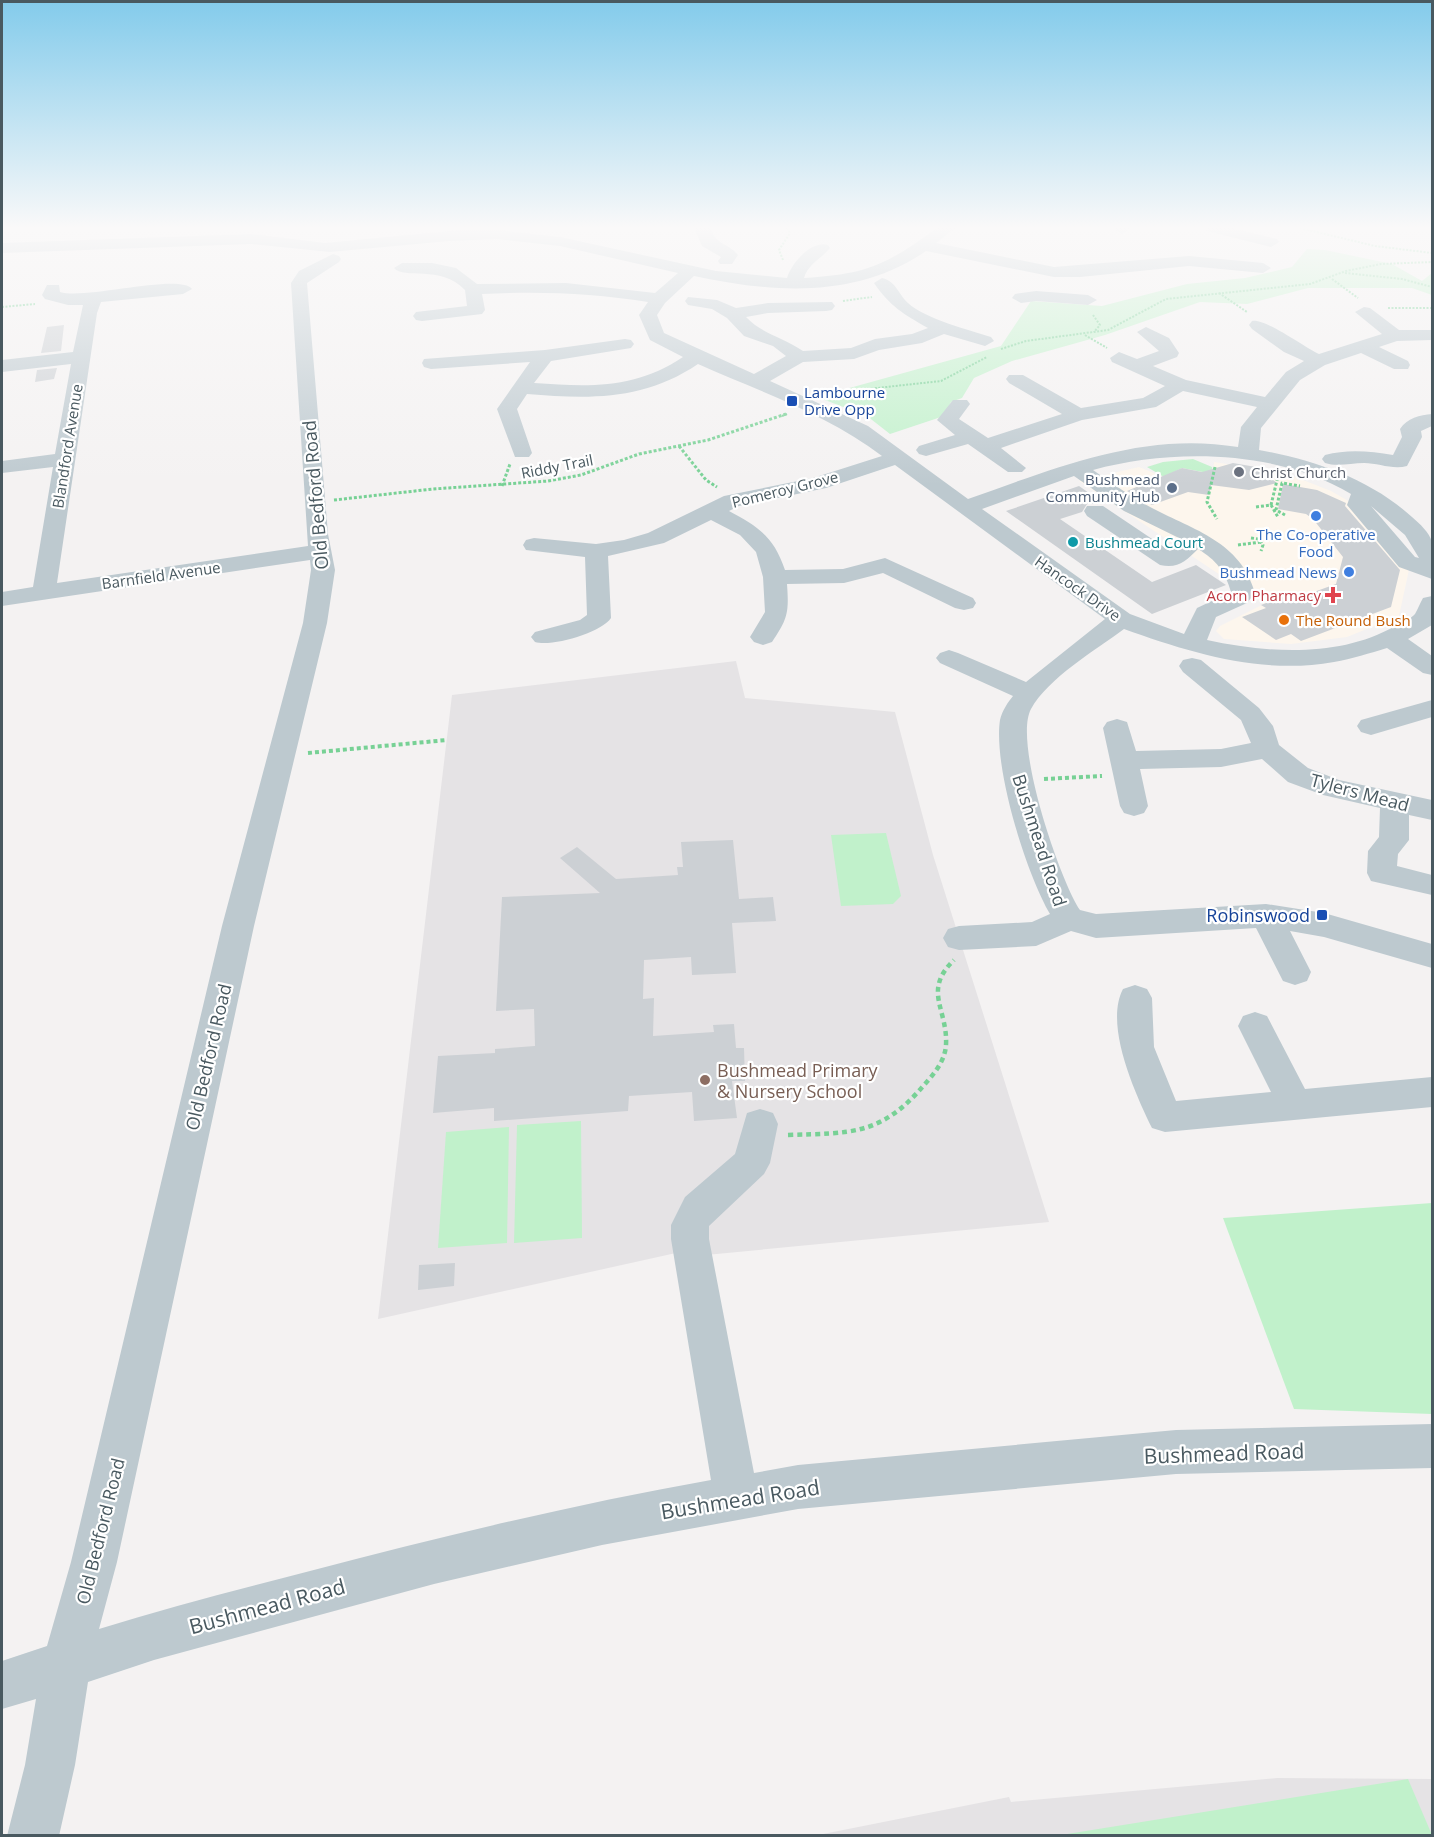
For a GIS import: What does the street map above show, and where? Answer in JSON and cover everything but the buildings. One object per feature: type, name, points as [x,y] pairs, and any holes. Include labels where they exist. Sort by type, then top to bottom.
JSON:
[{"type":"street","name":"Blandford Avenue","points":[[44,592],[91,314]]},
{"type":"street","name":"Old Bedford Road","points":[[33,1836],[50,1765],[66,1664],[94,1562],[238,926],[315,623],[323,570],[301,314]]},
{"type":"street","points":[[422,316],[442,314]]},
{"type":"street","name":"Hancock Drive","points":[[649,314],[656,336],[753,388],[823,409],[861,430],[1073,587],[1122,619],[1192,656],[1239,655],[1289,658],[1333,655],[1391,639],[1424,620],[1432,603]]},
{"type":"street","points":[[733,314],[750,332],[779,342],[799,357]]},
{"type":"street","points":[[915,314],[990,350]]},
{"type":"street","points":[[1376,314],[1395,336]]},
{"type":"street","points":[[1261,324],[1291,348],[1318,361]]},
{"type":"street","points":[[717,386],[753,388],[799,357],[854,353],[875,345],[916,339],[943,328]]},
{"type":"street","points":[[1146,332],[1163,342],[1170,353],[1128,362],[1180,385],[1269,404]]},
{"type":"street","points":[[1248,454],[1251,427],[1293,376],[1318,361],[1361,346],[1395,336],[1432,335]]},
{"type":"street","points":[[431,363],[576,352],[602,365],[625,344]]},
{"type":"street","points":[[1361,346],[1401,365]]},
{"type":"street","points":[[522,453],[507,409],[545,356]]},
{"type":"street","points":[[2,366],[82,357]]},
{"type":"street","points":[[521,388],[585,393],[624,389],[657,381],[696,357]]},
{"type":"street","points":[[674,370],[695,378]]},
{"type":"street","points":[[1016,380],[1078,415]]},
{"type":"street","points":[[926,450],[970,437],[1149,403],[1180,385]]},
{"type":"street","points":[[960,404],[947,420],[1016,468]]},
{"type":"street","points":[[1332,459],[1366,457],[1400,462],[1412,437],[1410,429],[1423,421],[1432,420]]},
{"type":"street","points":[[967,507],[1112,458],[1159,450],[1199,454],[1248,454],[1308,469],[1362,491],[1423,529],[1432,561]]},
{"type":"street","name":"Pomeroy Grove","points":[[534,545],[596,550],[627,547],[656,538],[722,506],[818,483],[899,457]]},
{"type":"street","points":[[2,467],[65,459]]},
{"type":"street","points":[[1078,469],[1133,506],[1195,538],[1227,558],[1242,581],[1244,593],[1206,613],[1192,656]]},
{"type":"street","points":[[1362,491],[1358,505],[1407,562],[1432,572]]},
{"type":"street","points":[[722,506],[767,550],[775,577],[777,612],[763,637]]},
{"type":"street","points":[[1095,511],[1168,560],[1175,559],[1195,538]]},
{"type":"street","points":[[544,637],[589,625],[599,618],[596,550]]},
{"type":"street","name":"Barnfield Avenue","points":[[2,598],[320,551]]},
{"type":"street","points":[[775,577],[844,576],[889,557],[964,603]]},
{"type":"street","name":"Bushmead Road","points":[[1122,619],[1028,692],[1014,718],[1019,780],[1055,898],[1069,919],[1096,926],[1266,916],[1324,925],[1432,956]]},
{"type":"street","points":[[1391,639],[1432,667]]},
{"type":"street","name":"Tylers Mead","points":[[1192,656],[1250,714],[1259,726],[1267,749],[1298,775],[1333,788],[1432,810]]},
{"type":"street","points":[[949,658],[1028,692]]},
{"type":"street","points":[[1371,726],[1432,708]]},
{"type":"street","points":[[1116,728],[1134,806]]},
{"type":"street","points":[[1125,760],[1221,758],[1267,749]]},
{"type":"street","points":[[1395,802],[1394,840],[1383,851],[1382,873],[1429,885]]},
{"type":"street","points":[[1266,916],[1295,972]]},
{"type":"street","points":[[958,948],[1035,934],[1069,919]]},
{"type":"street","points":[[1135,998],[1137,1047],[1165,1117],[1432,1092]]},
{"type":"street","points":[[1255,1026],[1295,1105]]},
{"type":"street","points":[[736,1498],[690,1239],[690,1225],[698,1209],[751,1163],[758,1131]]},
{"type":"street","name":"Bushmead Road","points":[[2,1685],[154,1636],[434,1561],[602,1522],[798,1487],[1176,1452],[1432,1446]]},
{"type":"path","points":[[1094,333],[1100,325],[1095,314]]},
{"type":"path","points":[[828,403],[868,389],[941,381],[990,350],[1022,342],[1090,334],[1116,328],[1138,314]]},
{"type":"path","points":[[1247,314],[1261,324]]},
{"type":"path","points":[[1080,329],[1090,334]]},
{"type":"path","name":"Riddy Trail","points":[[329,500],[433,489],[548,481],[581,475],[639,454],[708,440],[791,413]]},
{"type":"path","points":[[679,446],[706,480],[720,488],[722,506]]},
{"type":"path","points":[[1199,454],[1216,461],[1207,502],[1217,519]]},
{"type":"path","points":[[1278,517],[1276,510],[1282,483],[1304,487]]},
{"type":"path","points":[[1271,505],[1285,515]]},
{"type":"path","points":[[1251,538],[1259,539],[1263,545],[1261,551]]},
{"type":"path","points":[[304,753],[447,740]]},
{"type":"path","points":[[1019,780],[1104,776],[1125,760]]},
{"type":"path","points":[[758,1131],[842,1132],[879,1125],[930,1082],[946,1050],[945,1026],[936,1001],[937,979],[958,948]]},
{"type":"shaded area","points":[[1214,462],[1285,473],[1331,491],[1359,507],[1410,565],[1399,616],[1347,637],[1291,644],[1224,639],[1216,631],[1220,626],[1264,604],[1079,481],[1139,467],[1164,477],[1182,468],[1213,474]]},
{"type":"shaded area","name":"Bushmead Primary & Nursery School","points":[[736,661],[745,698],[895,712],[933,855],[1049,1222],[706,1255],[676,1253],[378,1319],[452,695]]},
{"type":"shaded area","points":[[1277,1778],[1432,1779],[1432,1835],[813,1836],[1009,1797],[1011,1802]]},
{"type":"green space","points":[[1023,314],[1166,314],[1105,335],[1012,361],[974,378],[962,398],[951,402],[944,416],[890,434],[867,416],[817,397],[1001,346]]},
{"type":"green space","points":[[1193,459],[1212,467],[1213,474],[1182,468],[1164,477],[1147,467],[1163,462]]},
{"type":"green space","points":[[886,833],[901,896],[893,904],[841,906],[831,835]]},
{"type":"green space","points":[[581,1121],[582,1238],[514,1243],[517,1125]]},
{"type":"green space","points":[[509,1127],[507,1243],[438,1248],[446,1132]]},
{"type":"green space","points":[[1432,1203],[1432,1414],[1294,1409],[1223,1218]]},
{"type":"green space","points":[[1408,1779],[1432,1835],[1061,1835]]},
{"type":"place","name":"Lambourne Drive Opp","points":[[792,401]]},
{"type":"place","name":"Christ Church","points":[[1239,472]]},
{"type":"place","name":"Bushmead Community Hub","points":[[1172,488]]},
{"type":"place","name":"The Co-operative Food","points":[[1316,516]]},
{"type":"place","name":"Bushmead Court","points":[[1073,542]]},
{"type":"place","name":"Bushmead News","points":[[1349,572]]},
{"type":"place","name":"Acorn Pharmacy","points":[[1333,595]]},
{"type":"place","name":"The Round Bush","points":[[1284,620]]},
{"type":"place","name":"Robinswood","points":[[1322,915]]},
{"type":"place","name":"Bushmead Primary & Nursery School","points":[[705,1080]]}]
